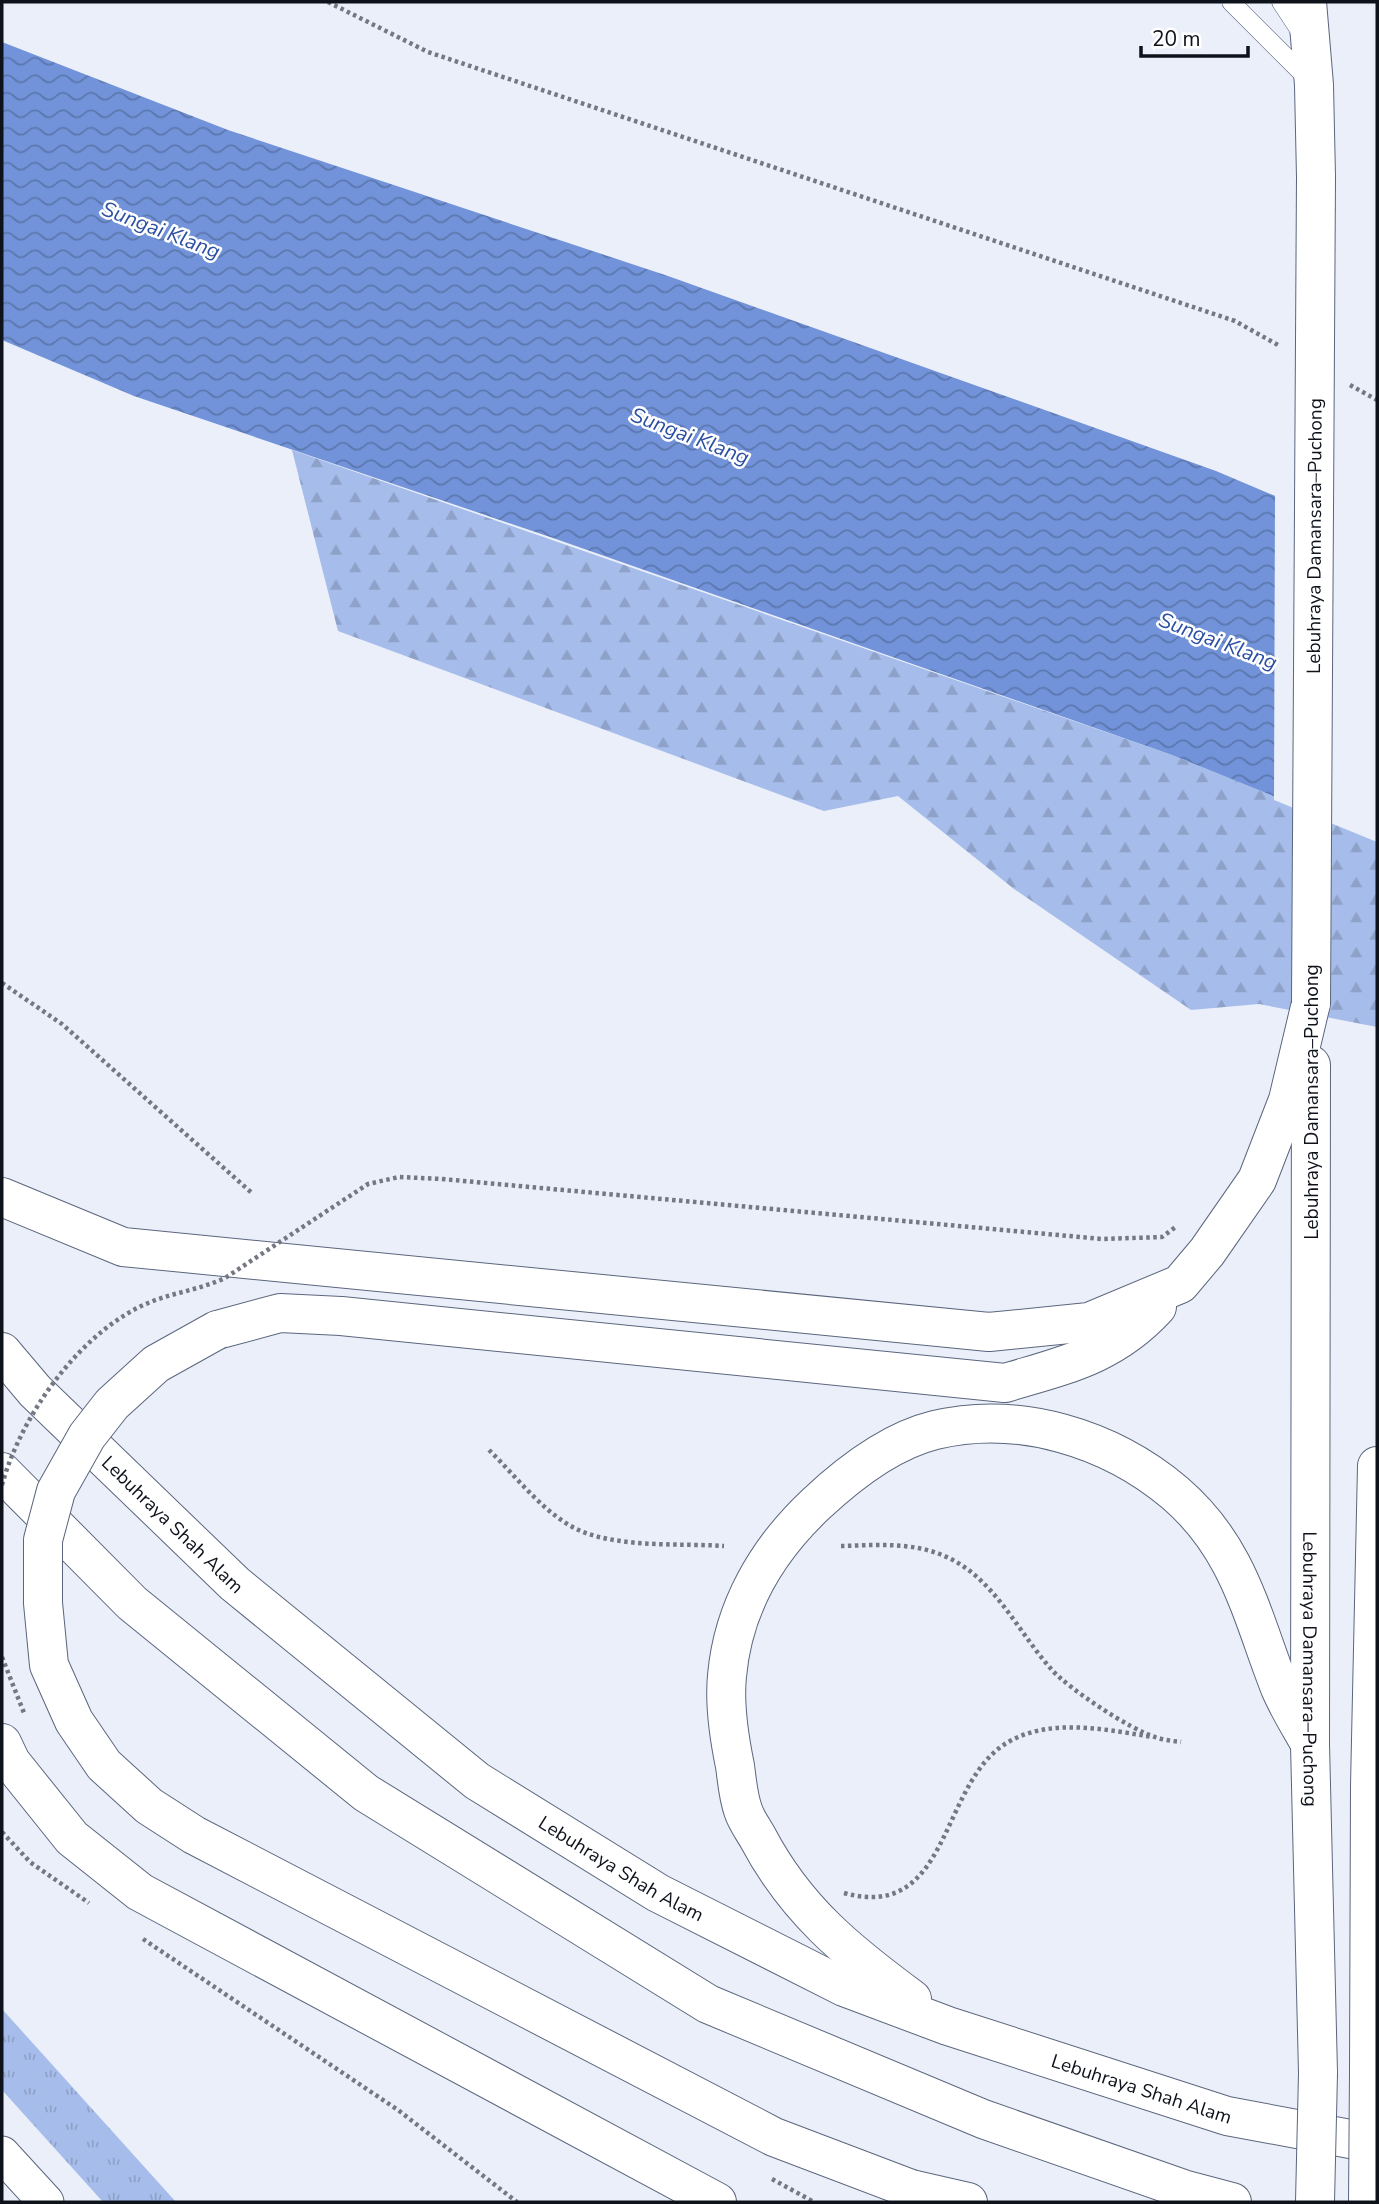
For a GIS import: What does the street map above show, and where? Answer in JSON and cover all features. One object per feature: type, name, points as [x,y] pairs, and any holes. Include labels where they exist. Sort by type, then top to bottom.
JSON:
[{"type":"highway","name":"Lebuhraya Damansara–Puchong","points":[[1307,2],[1313,67],[1316,177],[1310,1744],[1318,2073],[1315,2202]]},
{"type":"highway","points":[[968,2202],[911,2189],[774,2137],[206,1842],[149,1806],[104,1765],[74,1721],[49,1665],[43,1603],[43,1540],[56,1491],[87,1436],[111,1404],[156,1363],[217,1330],[280,1313],[341,1316],[1004,1383],[1094,1356],[1143,1323],[1180,1284],[1207,1252],[1257,1181],[1288,1100],[1311,1003]]},
{"type":"highway","points":[[2,1197],[123,1247],[989,1332],[1089,1322],[1180,1284]]},
{"type":"highway","name":"Lebuhraya Shah Alam","points":[[2,1352],[35,1391],[235,1584],[477,1782],[658,1893],[844,1987],[948,2026],[1227,2116],[1377,2144]]},
{"type":"highway","points":[[948,2026],[853,1955],[806,1911],[769,1859],[743,1810],[728,1727],[727,1689],[739,1617],[764,1563],[796,1523],[838,1483],[883,1452],[933,1431],[978,1424],[1021,1425],[1071,1435],[1121,1455],[1175,1493],[1215,1536],[1246,1590],[1281,1689],[1310,1744]]},
{"type":"highway","points":[[1368,2202],[1370,1786],[1377,1466]]},
{"type":"highway","points":[[2,1472],[132,1603],[366,1793],[708,2004],[983,2119],[1183,2189],[1232,2202]]},
{"type":"highway","points":[[2,1743],[11,1762],[72,1838],[140,1892],[717,2202]]},
{"type":"street","points":[[2,2154],[46,2202]]},
{"type":"lane","points":[[1231,2],[1313,67]]},
{"type":"lane","points":[[1281,2],[1313,67]]},
{"type":"path","points":[[328,2],[428,52],[1235,321],[1282,347]]},
{"type":"path","points":[[1342,380],[1377,400]]},
{"type":"path","points":[[2,983],[62,1024],[253,1194]]},
{"type":"path","points":[[442,1179],[1102,1239],[1162,1237],[1181,1223]]},
{"type":"path","points":[[489,1450],[544,1506],[582,1531],[632,1541],[724,1546]]},
{"type":"path","points":[[841,1546],[891,1545],[920,1549],[941,1555],[974,1573],[1054,1672],[1099,1705],[1153,1737]]},
{"type":"path","points":[[837,1891],[860,1898],[883,1897],[899,1893],[918,1878],[939,1848],[967,1786],[995,1751],[1011,1740],[1040,1729],[1087,1728],[1181,1742]]},
{"type":"path","points":[[2,1832],[30,1862],[92,1905]]},
{"type":"path","points":[[137,1935],[398,2110],[517,2202]]},
{"type":"green space","points":[[292,450],[1172,755],[1377,838],[1377,1027],[1259,1004],[1191,1010],[1014,889],[898,796],[824,811],[338,631]]},
{"type":"green space","points":[[2,2009],[176,2202],[103,2202],[2,2090]]},
{"type":"water","name":"Sungai Klang","points":[[2,42],[228,130],[668,276],[1216,471],[1377,539],[1377,838],[1172,755],[553,538],[134,396],[2,340]]},
{"type":"pier","points":[[1275,492],[1377,535],[1377,842],[1274,800]]}]
